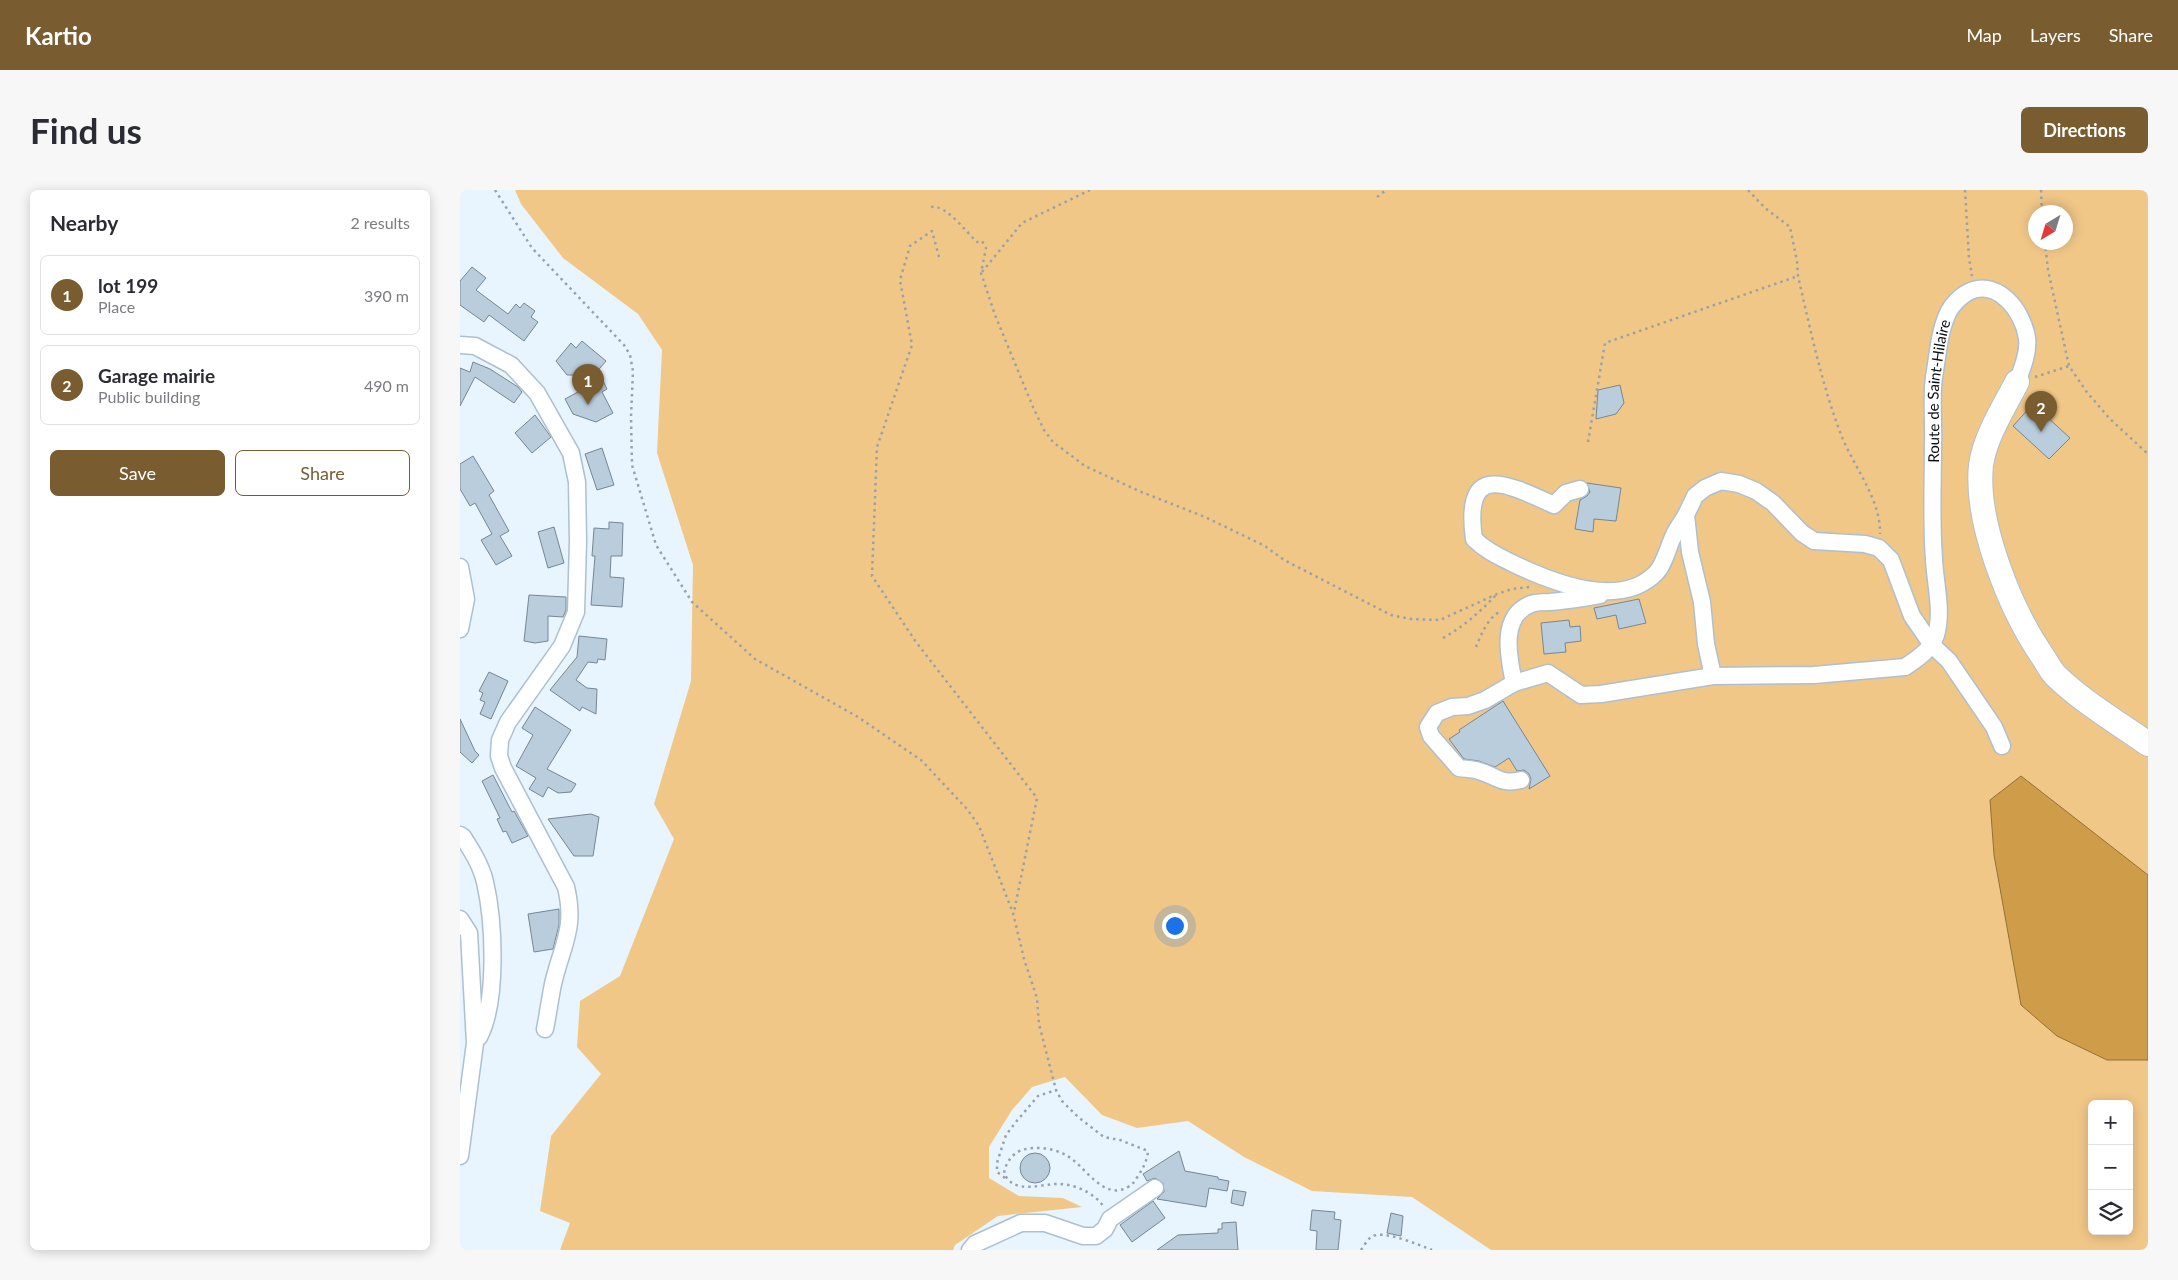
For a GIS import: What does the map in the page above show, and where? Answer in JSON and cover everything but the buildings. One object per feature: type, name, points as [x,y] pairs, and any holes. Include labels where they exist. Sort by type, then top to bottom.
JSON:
[{"type":"street","points":[[1972,290],[1989,288],[2004,296],[2021,316],[2028,340],[2024,366],[1993,428],[1981,464],[1981,501],[1998,568],[2027,634],[2055,675],[2148,744]]},
{"type":"street","name":"Route de Saint-Hilaire","points":[[1934,639],[1939,616],[1934,558],[1934,380],[1941,336],[1950,309],[1960,298],[1972,290]]},
{"type":"street","points":[[460,345],[475,346],[511,365],[537,393],[570,453],[577,482],[576,612],[562,646],[508,722],[500,740],[499,756],[503,768],[566,886],[571,906],[571,922],[554,982],[545,1030]]},
{"type":"street","points":[[1514,683],[1509,658],[1509,639],[1511,624],[1520,612],[1531,604],[1586,598],[1642,584],[1657,572],[1674,534],[1695,496],[1705,488],[1721,481],[1739,484],[1756,491],[1773,503],[1802,533],[1814,541],[1865,544],[1880,548],[1891,560],[1912,616],[1934,639],[1994,727],[2002,746]]},
{"type":"street","points":[[1580,489],[1566,493],[1554,505],[1512,486],[1497,483],[1487,485],[1478,490],[1473,498],[1474,539],[1484,549],[1569,587],[1600,590],[1624,589]]},
{"type":"street","points":[[1686,515],[1690,552],[1702,602],[1706,644],[1713,676]]},
{"type":"street","points":[[460,567],[466,599],[460,629]]},
{"type":"street","points":[[1522,780],[1512,782],[1499,781],[1479,771],[1459,768],[1431,736],[1428,727],[1437,713],[1452,707],[1468,706],[1485,700],[1514,683],[1548,673],[1581,695],[1601,694],[1713,676],[1814,675],[1905,666],[1917,659],[1934,639]]},
{"type":"street","points":[[460,835],[475,856],[484,880],[493,954],[488,1002],[482,1033],[475,1043]]},
{"type":"street","points":[[460,919],[469,933],[475,1043],[460,1156]]},
{"type":"street","points":[[970,1250],[975,1244],[1021,1223],[1045,1223],[1083,1236],[1096,1236],[1105,1229],[1110,1220],[1155,1188]]},
{"type":"path","points":[[495,190],[532,248],[624,345],[630,356],[632,371],[632,465],[656,545],[692,602],[755,659],[858,717],[922,760],[967,809],[979,826],[1014,913],[1024,959],[1037,998],[1039,1024],[1056,1090],[1062,1100],[1078,1117],[1104,1137],[1120,1140],[1148,1151],[1147,1161],[1134,1183],[1123,1189],[1113,1191],[1095,1180],[1066,1154],[1053,1150],[1027,1148],[1017,1152],[1010,1158],[1004,1173],[1007,1179]]},
{"type":"path","points":[[981,273],[1022,222],[1090,190]]},
{"type":"path","points":[[1377,197],[1386,190]]},
{"type":"path","points":[[1748,190],[1765,208],[1790,227],[1798,276],[1821,372],[1840,433],[1876,509],[1880,528],[1880,548]]},
{"type":"path","points":[[1965,190],[1972,290]]},
{"type":"path","points":[[2041,190],[2042,205]]},
{"type":"path","points":[[931,207],[936,206],[952,216],[960,227],[977,242],[982,241],[986,248],[981,273],[998,323],[1044,430],[1053,442],[1085,466],[1139,492],[1205,517],[1265,546],[1284,560],[1391,615],[1411,619],[1440,620],[1497,594],[1512,589],[1535,587]]},
{"type":"path","points":[[939,257],[932,230],[910,246],[900,280],[912,345],[877,447],[872,576],[916,642],[1036,798],[1014,913]]},
{"type":"path","points":[[2046,250],[2048,270],[2069,366],[2086,391],[2110,418],[2148,454]]},
{"type":"path","points":[[1588,442],[1605,343],[1798,276]]},
{"type":"path","points":[[2017,382],[2069,366]]},
{"type":"path","points":[[1444,638],[1481,611],[1497,594]]},
{"type":"path","points":[[1056,1090],[1038,1096],[1006,1134],[996,1162],[997,1172],[1011,1182],[1024,1187],[1059,1184],[1078,1187],[1099,1200],[1110,1220]]},
{"type":"path","points":[[1361,1250],[1370,1238],[1378,1235],[1409,1242],[1432,1250]]},
{"type":"shaded area","points":[[515,190],[2148,190],[2148,1250],[1491,1250],[1412,1197],[1312,1191],[1244,1157],[1188,1121],[1137,1128],[1102,1115],[1065,1077],[1032,1087],[1012,1110],[989,1147],[989,1178],[1019,1196],[1063,1198],[1082,1207],[998,1216],[955,1245],[953,1250],[560,1250],[570,1223],[540,1211],[551,1136],[601,1074],[577,1047],[580,1001],[620,976],[674,839],[654,804],[691,681],[693,565],[657,453],[662,350],[638,314],[563,258],[521,204]]},
{"type":"shaded area","points":[[2021,776],[2148,875],[2148,1060],[2107,1060],[2057,1036],[2021,1005],[1994,855],[1990,800]]},
{"type":"place","name":"lot 199","points":[[588,405]]},
{"type":"place","name":"Garage mairie","points":[[2041,432]]}]
